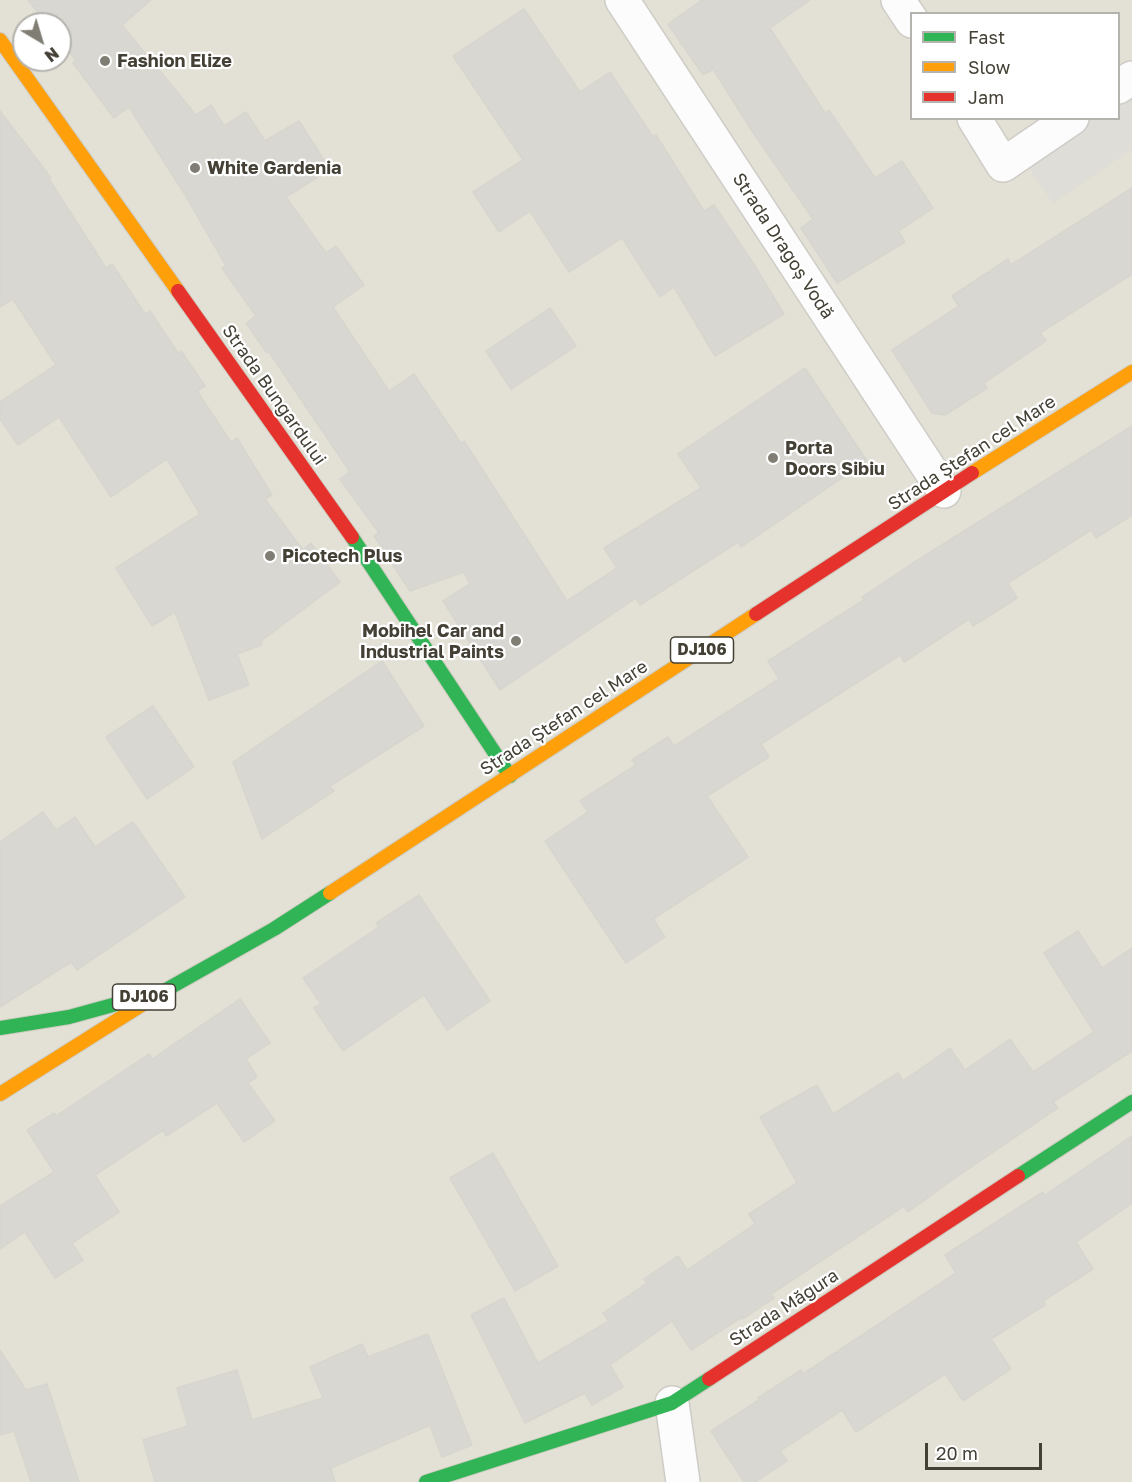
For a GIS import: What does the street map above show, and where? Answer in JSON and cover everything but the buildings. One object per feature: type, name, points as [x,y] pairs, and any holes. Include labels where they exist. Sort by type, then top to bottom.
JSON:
[{"type":"street","name":"Strada Dragoș Vodă","points":[[622,0],[944,491]]},
{"type":"street","points":[[898,0],[910,18]]},
{"type":"street","name":"Strada Bungardului","points":[[0,40],[341,520],[510,776]]},
{"type":"street","points":[[975,120],[1004,165],[1069,120]]},
{"type":"street","name":"Strada Ștefan cel Mare","points":[[0,1094],[164,991],[274,929],[944,491],[1132,372]]},
{"type":"street","name":"Strada Ștefan cel Mare","points":[[0,1028],[69,1017],[164,991]]},
{"type":"street","name":"Strada Măgura","points":[[426,1482],[672,1403],[1132,1102]]},
{"type":"street","points":[[672,1403],[683,1482]]},
{"type":"shaded area","points":[[0,0],[1132,0],[1132,1482],[0,1482]]},
{"type":"shaded area","points":[[1132,95],[1132,149],[1053,203],[1025,162],[1089,120],[1120,120],[1120,100]]},
{"type":"traffic: fast","points":[[352,537],[510,776]]},
{"type":"traffic: fast","points":[[0,1028],[69,1017],[164,991],[274,929],[330,893]]},
{"type":"traffic: fast","points":[[1018,1176],[1132,1102]]},
{"type":"traffic: fast","points":[[426,1482],[672,1403],[709,1379]]},
{"type":"traffic: slow","points":[[0,40],[178,291]]},
{"type":"traffic: slow","points":[[972,473],[1132,372]]},
{"type":"traffic: slow","points":[[330,893],[756,614]]},
{"type":"traffic: slow","points":[[0,1094],[154,997]]},
{"type":"traffic: jam","points":[[178,291],[352,537]]},
{"type":"traffic: jam","points":[[756,614],[972,473]]},
{"type":"traffic: jam","points":[[709,1379],[1018,1176]]},
{"type":"place","name":"Fashion Elize","points":[[105,61]]},
{"type":"place","name":"White Gardenia","points":[[195,168]]},
{"type":"place","name":"Porta Doors Sibiu","points":[[773,458]]},
{"type":"place","name":"Picotech Plus","points":[[270,556]]},
{"type":"place","name":"Mobihel Car and Industrial Paints","points":[[516,641]]}]
